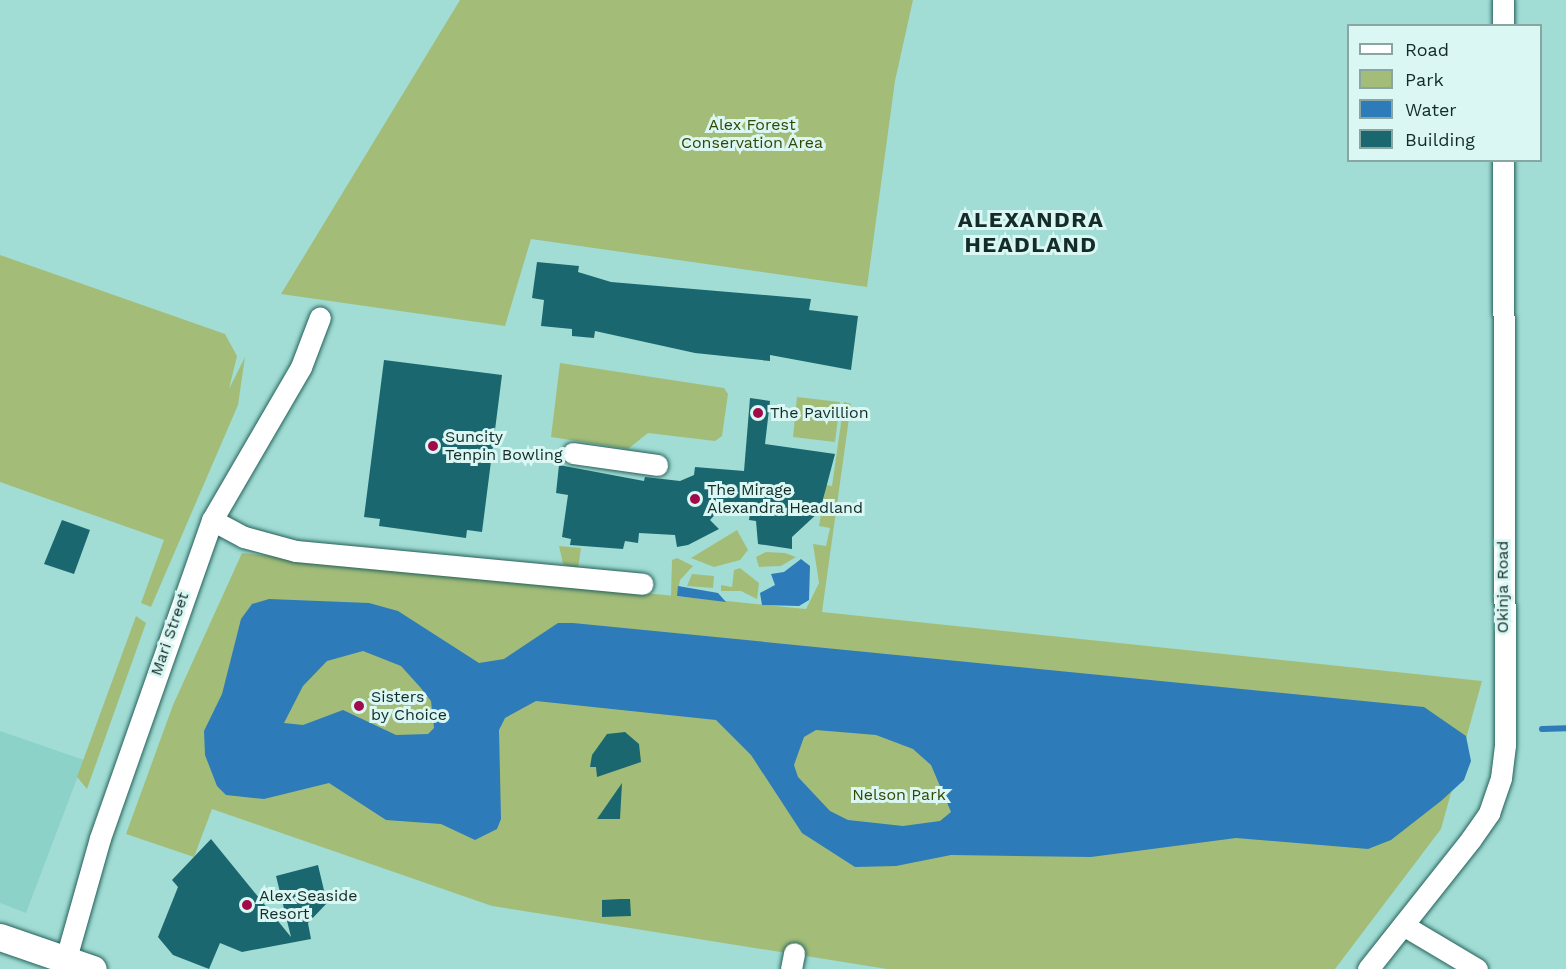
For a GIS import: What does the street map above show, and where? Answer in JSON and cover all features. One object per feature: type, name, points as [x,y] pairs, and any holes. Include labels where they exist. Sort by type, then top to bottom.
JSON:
[{"type":"main road","points":[[0,937],[65,965],[93,969]]},
{"type":"street","points":[[1503,0],[1503,24]]},
{"type":"street","name":"Okinja Road","points":[[1368,969],[1489,813],[1505,744],[1503,162]]},
{"type":"street","name":"Mari Street","points":[[65,965],[100,838],[212,520],[301,367],[320,317]]},
{"type":"street","points":[[573,453],[657,465]]},
{"type":"street","points":[[212,520],[244,537],[296,551],[642,584]]},
{"type":"street","points":[[1403,925],[1476,969]]},
{"type":"shaded area","points":[[0,731],[84,760],[26,913],[0,903]]},
{"type":"green space","name":"Alex Forest Conservation Area","points":[[460,0],[913,0],[895,81],[867,287],[531,239],[505,326],[281,294]]},
{"type":"green space","points":[[0,255],[225,334],[237,356],[229,389],[245,357],[238,405],[151,607],[141,603],[164,540],[0,482]]},
{"type":"green space","points":[[560,363],[724,388],[728,394],[722,436],[715,441],[648,433],[628,449],[551,437]]},
{"type":"green space","points":[[797,397],[840,402],[835,442],[793,437]]},
{"type":"green space","name":"Nelson Park","points":[[844,402],[851,404],[822,612],[1482,681],[1441,829],[1335,969],[887,969],[492,906],[212,809],[194,857],[126,834],[173,705],[242,553],[806,609],[819,583],[813,544],[826,546],[830,528],[819,526],[826,485],[832,486]]},
{"type":"green space","points":[[737,530],[748,550],[740,560],[714,567],[691,558]]},
{"type":"green space","points":[[559,546],[581,548],[578,569],[563,564]]},
{"type":"green space","points":[[766,552],[785,553],[796,557],[781,566],[759,567],[756,557]]},
{"type":"green space","points":[[677,558],[693,566],[680,580],[677,596],[671,596],[672,560]]},
{"type":"green space","points":[[740,568],[759,583],[757,599],[741,591],[721,591],[721,585],[732,587],[734,570]]},
{"type":"green space","points":[[692,574],[714,576],[713,588],[687,586]]},
{"type":"green space","points":[[136,616],[146,623],[87,789],[77,777]]},
{"type":"water","points":[[801,559],[810,566],[809,600],[799,606],[762,605],[760,593],[775,585],[771,574],[784,572]]},
{"type":"water","points":[[678,586],[718,593],[726,602],[677,596]]},
{"type":"water","points":[[269,599],[369,603],[398,611],[479,663],[504,659],[558,623],[573,623],[1424,707],[1466,736],[1471,761],[1464,780],[1441,801],[1391,840],[1368,849],[1236,838],[1091,857],[951,855],[896,866],[855,867],[802,833],[751,755],[716,720],[536,701],[505,718],[499,730],[501,819],[497,829],[475,840],[441,824],[386,820],[329,783],[264,799],[226,795],[217,786],[205,755],[204,731],[222,694],[241,619],[252,604]],"holes":[[[363,651],[401,666],[431,701],[434,728],[428,734],[396,735],[343,710],[303,725],[284,723],[303,686],[327,661]],[[816,730],[876,735],[913,749],[931,765],[951,812],[940,821],[903,826],[848,820],[830,811],[798,777],[794,765],[804,737]]]},
{"type":"building","points":[[537,262],[579,266],[578,272],[611,282],[811,299],[809,310],[858,316],[851,370],[770,355],[770,361],[695,353],[595,331],[594,338],[572,336],[572,329],[541,326],[544,300],[532,298]]},
{"type":"building","name":"Suncity Tenpin Bowling","points":[[384,360],[502,375],[482,532],[467,530],[466,538],[379,526],[380,519],[364,517]]},
{"type":"building","name":"The Mirage Alexandra Headland","points":[[750,398],[770,401],[765,444],[835,454],[820,511],[792,537],[792,549],[758,544],[756,521],[749,520],[751,506],[727,502],[710,520],[719,529],[688,545],[677,547],[675,535],[639,533],[638,543],[625,541],[623,549],[570,545],[571,539],[562,537],[568,495],[556,493],[559,465],[644,481],[645,477],[680,481],[694,475],[695,467],[744,471]]},
{"type":"building","points":[[62,520],[90,530],[74,574],[44,564]]},
{"type":"building","points":[[625,732],[639,744],[641,762],[597,777],[596,767],[590,767],[592,755],[607,734]]},
{"type":"building","points":[[622,783],[620,819],[597,819]]},
{"type":"building","name":"Alex Seaside Resort","points":[[211,839],[291,937],[276,876],[318,865],[327,903],[308,923],[311,939],[242,952],[220,943],[209,969],[173,955],[158,937],[178,887],[172,880]]},
{"type":"building","points":[[630,899],[631,916],[602,917],[602,900]]},
{"type":"waterway","points":[[1542,729],[1566,728]]},
{"type":"place","name":"The Pavillion","points":[[758,413]]},
{"type":"place","name":"Suncity Tenpin Bowling","points":[[433,446]]},
{"type":"place","name":"The Mirage Alexandra Headland","points":[[695,499]]},
{"type":"place","name":"Sisters by Choice","points":[[359,706]]},
{"type":"place","name":"Alex Seaside Resort","points":[[247,905]]},
{"type":"district","name":"ALEXANDRA HEADLAND","points":[[1031,232]]}]
